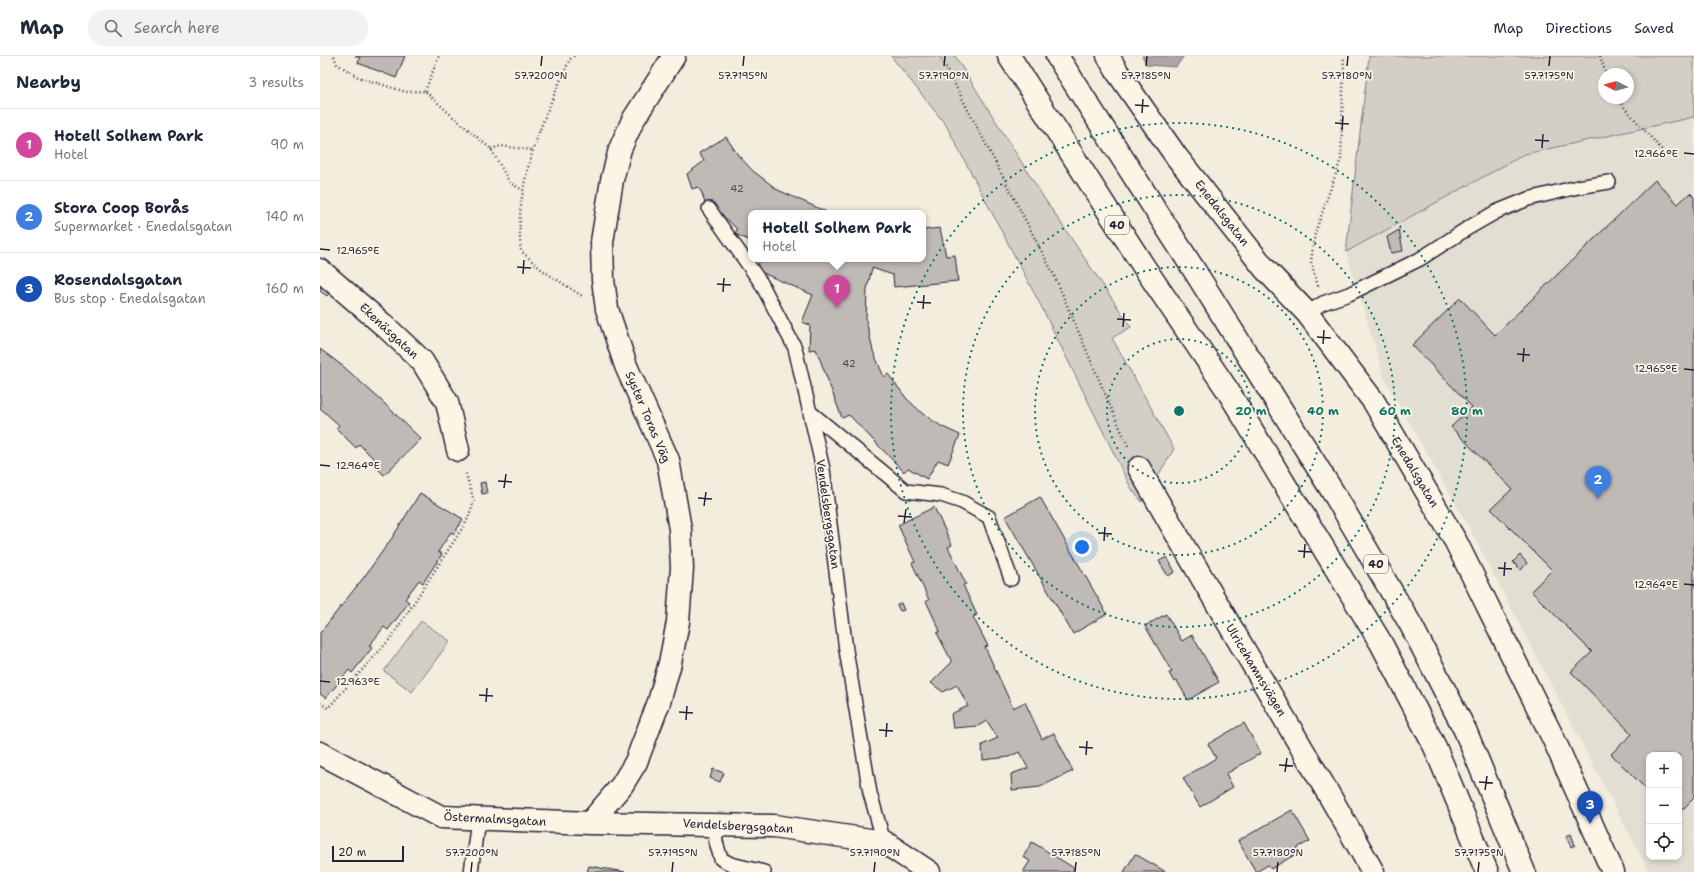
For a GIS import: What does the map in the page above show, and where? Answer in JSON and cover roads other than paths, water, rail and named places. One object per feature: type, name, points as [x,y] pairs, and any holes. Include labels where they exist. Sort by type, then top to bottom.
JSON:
[{"type":"main road","name":"Syster Toras Väg","points":[[590,823],[622,785],[636,762],[658,702],[670,663],[678,622],[682,568],[680,529],[668,460],[626,366],[608,309],[603,280],[602,242],[612,180],[620,149],[633,120],[674,56]]},
{"type":"main road","name":"40","points":[[1009,56],[1144,267],[1228,391],[1382,643],[1435,747],[1487,872]]},
{"type":"main road","name":"40","points":[[1057,56],[1196,273],[1336,497],[1411,625],[1465,730],[1524,872]]},
{"type":"main road","name":"Enedalsgatan","points":[[1108,56],[1118,73],[1176,156],[1266,269],[1315,308],[1374,402],[1456,542],[1554,740],[1613,872]]},
{"type":"main road","name":"Ekenäsgatan","points":[[320,270],[387,328],[422,361],[447,402],[458,450]]},
{"type":"main road","name":"Ulricehamnsvägen","points":[[1139,468],[1373,872]]},
{"type":"main road","name":"Östermalmsgatan","points":[[320,753],[441,817],[590,823]]},
{"type":"main road","name":"Vendelsbergsgatan","points":[[590,823],[774,826],[884,842],[929,872]]},
{"type":"lane","points":[[1315,308],[1349,294],[1420,259],[1496,212],[1528,200],[1578,187],[1609,182]]},
{"type":"lane","name":"Vendelsbergsgatan","points":[[709,209],[761,284],[795,348],[823,469],[846,650],[869,786],[884,842]]},
{"type":"lane","points":[[810,412],[906,491],[941,496],[962,502],[989,517],[1011,579]]},
{"type":"lane","points":[[471,872],[478,819]]},
{"type":"lane","points":[[715,824],[716,842],[721,859],[731,864],[764,872]]},
{"type":"place","name":"Hotell Solhem Park","points":[[837,308]]},
{"type":"place","name":"Stora Coop Borås","points":[[1598,499]]},
{"type":"place","name":"Rosendalsgatan","points":[[1590,824]]}]
